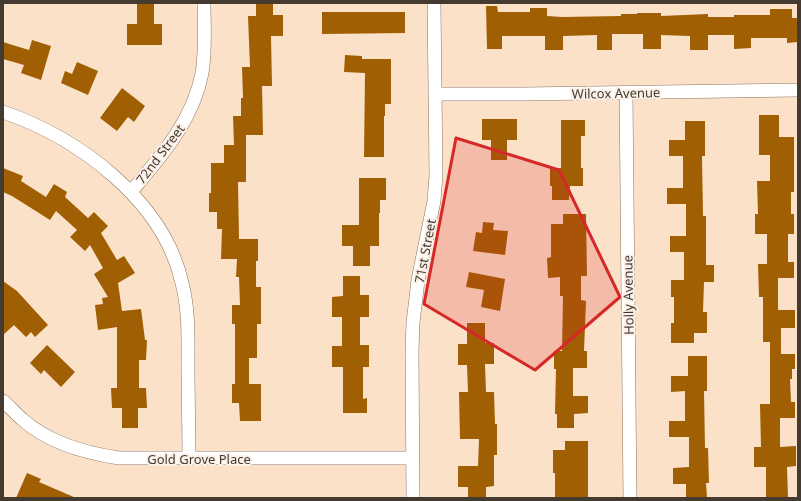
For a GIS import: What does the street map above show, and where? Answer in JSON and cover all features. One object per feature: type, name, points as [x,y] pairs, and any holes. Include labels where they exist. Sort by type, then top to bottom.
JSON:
[{"type":"street","name":"72nd Street","points":[[189,459],[188,322],[187,307],[182,283],[172,252],[162,232],[131,192],[172,141],[191,108],[202,73],[204,53],[204,3]]},
{"type":"street","name":"71st Street","points":[[413,498],[413,323],[418,280],[434,201],[436,175],[434,3]]},
{"type":"street","name":"Wilcox Avenue","points":[[435,94],[798,90]]},
{"type":"street","name":"Holly Avenue","points":[[626,93],[630,498]]},
{"type":"street","points":[[3,112],[27,121],[65,141],[103,168],[131,192]]},
{"type":"street","name":"Gold Grove Place","points":[[3,400],[31,426],[63,443],[83,451],[119,458],[412,458]]},
{"type":"highlighted area","points":[[456,138],[559,170],[620,297],[535,370],[424,304]]},
{"type":"building","points":[[256,3],[273,3],[273,15],[283,15],[283,36],[271,36],[272,86],[262,86],[263,135],[246,135],[246,182],[238,182],[239,239],[258,239],[256,287],[261,287],[261,324],[257,324],[257,358],[249,358],[249,384],[261,384],[261,421],[240,421],[239,403],[232,403],[232,384],[235,384],[235,324],[232,324],[232,305],[240,305],[239,277],[236,277],[237,259],[221,259],[222,229],[217,229],[217,212],[209,212],[209,193],[211,193],[211,163],[224,163],[224,145],[234,145],[233,116],[241,116],[241,98],[243,98],[242,67],[250,67],[248,16],[256,16]]},
{"type":"building","points":[[137,4],[154,4],[154,24],[162,24],[162,45],[127,45],[127,24],[137,24]]},
{"type":"building","points":[[486,6],[497,6],[498,12],[530,12],[530,8],[547,8],[547,16],[562,17],[621,16],[621,14],[661,13],[661,16],[708,14],[708,17],[734,17],[734,15],[770,15],[770,9],[792,9],[792,18],[798,18],[798,42],[787,43],[787,38],[751,38],[751,48],[734,49],[734,35],[708,35],[708,50],[690,50],[690,36],[661,35],[661,49],[643,49],[643,34],[612,34],[612,50],[597,50],[597,35],[563,36],[563,50],[545,50],[545,36],[502,36],[502,49],[487,49]]},
{"type":"building","points":[[322,12],[405,12],[405,33],[322,34]]},
{"type":"building","points":[[32,40],[51,46],[41,80],[21,73],[24,65],[3,59],[3,42],[29,50]]},
{"type":"building","points":[[345,55],[362,56],[362,59],[391,59],[391,104],[385,104],[384,157],[364,157],[365,73],[344,72]]},
{"type":"building","points":[[77,62],[98,71],[88,95],[61,83],[65,71],[72,74]]},
{"type":"building","points":[[122,88],[145,106],[134,122],[128,117],[117,131],[100,118]]},
{"type":"building","points":[[759,115],[779,115],[779,137],[794,137],[794,192],[791,192],[791,214],[794,214],[794,234],[788,234],[788,262],[794,262],[794,278],[778,278],[778,310],[795,310],[795,328],[781,328],[781,354],[795,354],[795,369],[792,369],[792,379],[790,379],[791,402],[795,402],[795,418],[780,418],[780,447],[796,446],[796,466],[787,467],[788,498],[766,498],[766,467],[754,467],[754,447],[761,447],[760,404],[770,404],[770,342],[763,342],[763,297],[759,297],[758,264],[767,264],[767,234],[755,234],[755,214],[758,214],[757,181],[770,181],[770,155],[759,155]]},
{"type":"building","points":[[482,119],[517,119],[517,140],[507,140],[507,160],[491,160],[491,140],[482,140]]},
{"type":"building","points":[[561,120],[585,120],[585,136],[581,136],[581,168],[583,168],[583,186],[570,186],[569,200],[552,200],[550,169],[561,168]]},
{"type":"building","points":[[685,121],[705,121],[705,156],[702,156],[703,216],[706,216],[706,265],[714,265],[714,282],[704,282],[703,312],[707,312],[707,333],[694,333],[694,343],[671,343],[671,323],[674,323],[674,297],[671,297],[671,280],[684,280],[684,252],[670,252],[670,236],[686,236],[686,204],[667,204],[667,188],[683,188],[683,156],[669,156],[669,140],[685,140]]},
{"type":"building","points":[[3,168],[23,176],[21,181],[46,197],[54,184],[67,192],[65,197],[88,218],[94,212],[108,226],[101,233],[117,260],[124,256],[135,273],[118,283],[122,311],[141,309],[145,340],[147,340],[146,360],[139,360],[139,388],[146,388],[147,408],[138,408],[138,428],[122,428],[122,408],[112,408],[111,388],[117,388],[117,327],[98,330],[95,305],[103,304],[102,298],[108,297],[94,274],[103,268],[90,245],[85,251],[70,237],[77,230],[56,211],[50,220],[3,192]]},
{"type":"building","points":[[359,178],[386,178],[386,200],[380,200],[379,246],[370,246],[370,266],[353,266],[353,246],[342,246],[342,225],[359,225]]},
{"type":"building","points":[[563,214],[586,214],[587,276],[581,276],[581,300],[586,301],[584,351],[587,351],[587,368],[573,368],[573,396],[588,396],[588,413],[574,414],[574,428],[557,428],[557,414],[555,414],[556,369],[554,369],[554,351],[562,351],[563,296],[560,296],[560,277],[548,278],[547,258],[551,257],[551,224],[563,224]]},
{"type":"building","points":[[483,222],[494,223],[493,230],[508,231],[505,255],[473,251],[476,232],[482,233]]},
{"type":"building","points":[[469,272],[505,279],[500,311],[481,307],[484,290],[466,287]]},
{"type":"building","points":[[343,276],[360,276],[360,295],[369,295],[369,317],[360,317],[360,345],[369,345],[369,367],[363,367],[363,399],[367,398],[367,413],[343,413],[343,367],[332,367],[332,346],[342,346],[342,317],[332,317],[332,297],[343,296]]},
{"type":"building","points":[[3,281],[17,291],[48,325],[35,337],[31,332],[26,337],[14,325],[3,335]]},
{"type":"building","points":[[467,323],[485,323],[485,343],[494,343],[494,364],[485,364],[486,392],[494,392],[495,424],[497,424],[497,455],[494,455],[494,486],[486,487],[486,498],[468,498],[468,487],[458,487],[458,466],[478,466],[479,439],[460,439],[459,392],[468,392],[467,365],[458,365],[458,344],[467,344]]},
{"type":"building","points":[[47,345],[75,372],[61,387],[44,370],[41,374],[30,363]]},
{"type":"building","points":[[688,356],[707,356],[707,391],[704,391],[705,448],[708,448],[709,483],[706,483],[707,498],[686,498],[686,484],[673,484],[673,468],[689,467],[689,437],[669,437],[669,421],[685,421],[685,391],[671,392],[671,376],[688,376]]},
{"type":"building","points":[[565,441],[588,441],[588,498],[555,498],[553,450],[565,450]]},
{"type":"building","points":[[27,473],[41,479],[39,482],[76,498],[16,498]]}]
